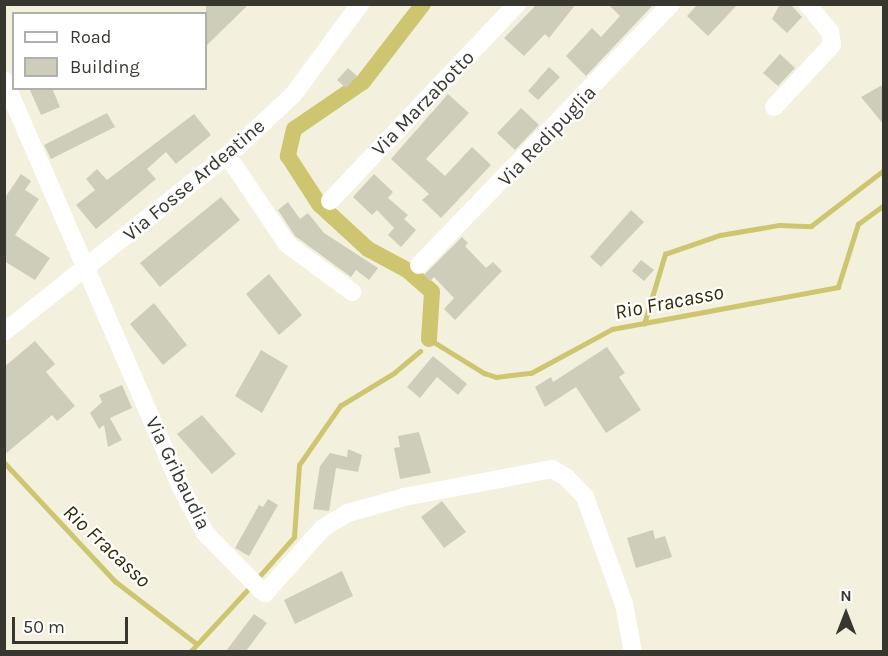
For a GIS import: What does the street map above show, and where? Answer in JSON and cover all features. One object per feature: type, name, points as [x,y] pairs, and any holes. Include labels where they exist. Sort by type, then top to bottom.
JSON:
[{"type":"street","name":"Via Fosse Ardeatine","points":[[4,332],[86,270],[227,155],[293,95],[360,4]]},
{"type":"street","name":"Via Marzabotto","points":[[330,201],[517,4]]},
{"type":"street","name":"Via Redipuglia","points":[[419,265],[671,4]]},
{"type":"street","points":[[774,107],[832,45],[830,32],[807,4]]},
{"type":"street","name":"Via Gribaudia","points":[[4,80],[199,523],[253,583],[265,593],[323,528],[348,513],[404,497],[552,469],[566,477],[585,497],[624,604],[633,651]]},
{"type":"street","points":[[227,155],[287,244],[352,292]]},
{"type":"building","points":[[206,4],[249,4],[207,45]]},
{"type":"building","points":[[537,4],[576,4],[549,38],[545,34],[524,56],[504,38]]},
{"type":"building","points":[[608,4],[654,4],[586,76],[566,56],[592,28],[601,37],[620,16]]},
{"type":"building","points":[[698,4],[738,4],[708,36],[687,16]]},
{"type":"building","points":[[780,4],[790,4],[802,17],[787,33],[772,19]]},
{"type":"building","points":[[780,54],[795,68],[778,86],[763,73]]},
{"type":"building","points":[[549,67],[560,77],[538,100],[528,91]]},
{"type":"building","points":[[348,68],[357,76],[346,88],[337,80]]},
{"type":"building","points":[[884,84],[884,125],[861,97]]},
{"type":"building","points":[[30,90],[53,90],[60,107],[41,115]]},
{"type":"building","points":[[448,94],[469,113],[426,159],[445,176],[472,147],[491,165],[441,218],[422,200],[429,194],[391,159]]},
{"type":"building","points":[[521,108],[539,125],[515,150],[497,133]]},
{"type":"building","points":[[107,113],[115,127],[51,159],[44,145]]},
{"type":"building","points":[[194,114],[211,135],[176,164],[166,152],[147,169],[156,179],[96,229],[76,205],[95,190],[86,179],[97,169],[107,180]]},
{"type":"building","points":[[21,174],[31,181],[25,190],[39,199],[15,235],[50,258],[35,280],[4,261],[4,199]]},
{"type":"building","points":[[374,174],[393,192],[388,198],[408,215],[404,219],[416,230],[401,247],[388,235],[394,228],[377,210],[372,215],[353,197]]},
{"type":"building","points":[[221,197],[240,220],[160,287],[140,263]]},
{"type":"building","points":[[288,202],[300,219],[308,213],[324,233],[378,268],[369,280],[356,270],[351,277],[295,236],[278,210]]},
{"type":"building","points":[[631,210],[644,222],[601,267],[590,257]]},
{"type":"building","points":[[462,237],[468,243],[465,246],[486,268],[493,262],[502,271],[455,320],[444,309],[454,298],[434,277],[430,281],[424,275]]},
{"type":"building","points":[[641,260],[654,270],[644,281],[632,271]]},
{"type":"building","points":[[269,274],[302,315],[279,335],[246,294]]},
{"type":"building","points":[[154,303],[187,345],[163,365],[130,324]]},
{"type":"building","points":[[35,341],[55,364],[46,372],[75,406],[57,421],[52,415],[4,455],[4,367]]},
{"type":"building","points":[[607,347],[625,373],[619,377],[641,410],[606,433],[576,387],[545,407],[535,387],[551,377],[553,382]]},
{"type":"building","points":[[261,350],[288,366],[262,413],[235,396]]},
{"type":"building","points":[[433,356],[467,384],[458,395],[437,377],[420,398],[407,387]]},
{"type":"building","points":[[122,385],[132,408],[110,418],[122,440],[108,447],[104,425],[99,429],[90,413],[102,402],[99,395]]},
{"type":"building","points":[[202,415],[236,454],[212,474],[177,434]]},
{"type":"building","points":[[419,432],[431,473],[400,479],[394,448],[400,447],[398,436]]},
{"type":"building","points":[[348,449],[362,455],[358,472],[336,468],[329,511],[313,509],[320,466],[330,453],[347,457]]},
{"type":"building","points":[[268,499],[278,505],[249,556],[235,548],[259,505],[263,507]]},
{"type":"building","points":[[442,501],[466,532],[444,548],[421,517]]},
{"type":"building","points":[[653,530],[655,539],[665,536],[672,557],[636,568],[627,538]]},
{"type":"building","points":[[342,571],[353,596],[295,624],[284,600]]},
{"type":"building","points":[[254,614],[267,623],[246,651],[226,651]]},
{"type":"waterway","points":[[423,4],[363,82],[294,129],[288,156],[319,204],[368,249],[407,270],[432,292],[429,339]]},
{"type":"waterway","points":[[644,324],[665,254],[720,235],[779,225],[811,226],[884,170]]},
{"type":"waterway","name":"Rio Fracasso","points":[[429,339],[484,373],[496,377],[531,373],[612,329],[838,287],[858,224],[884,205]]},
{"type":"waterway","points":[[257,579],[294,537],[299,465],[340,406],[394,373],[420,351]]},
{"type":"waterway","name":"Rio Fracasso","points":[[4,462],[115,581],[197,644]]},
{"type":"waterway","points":[[190,652],[252,585]]}]
